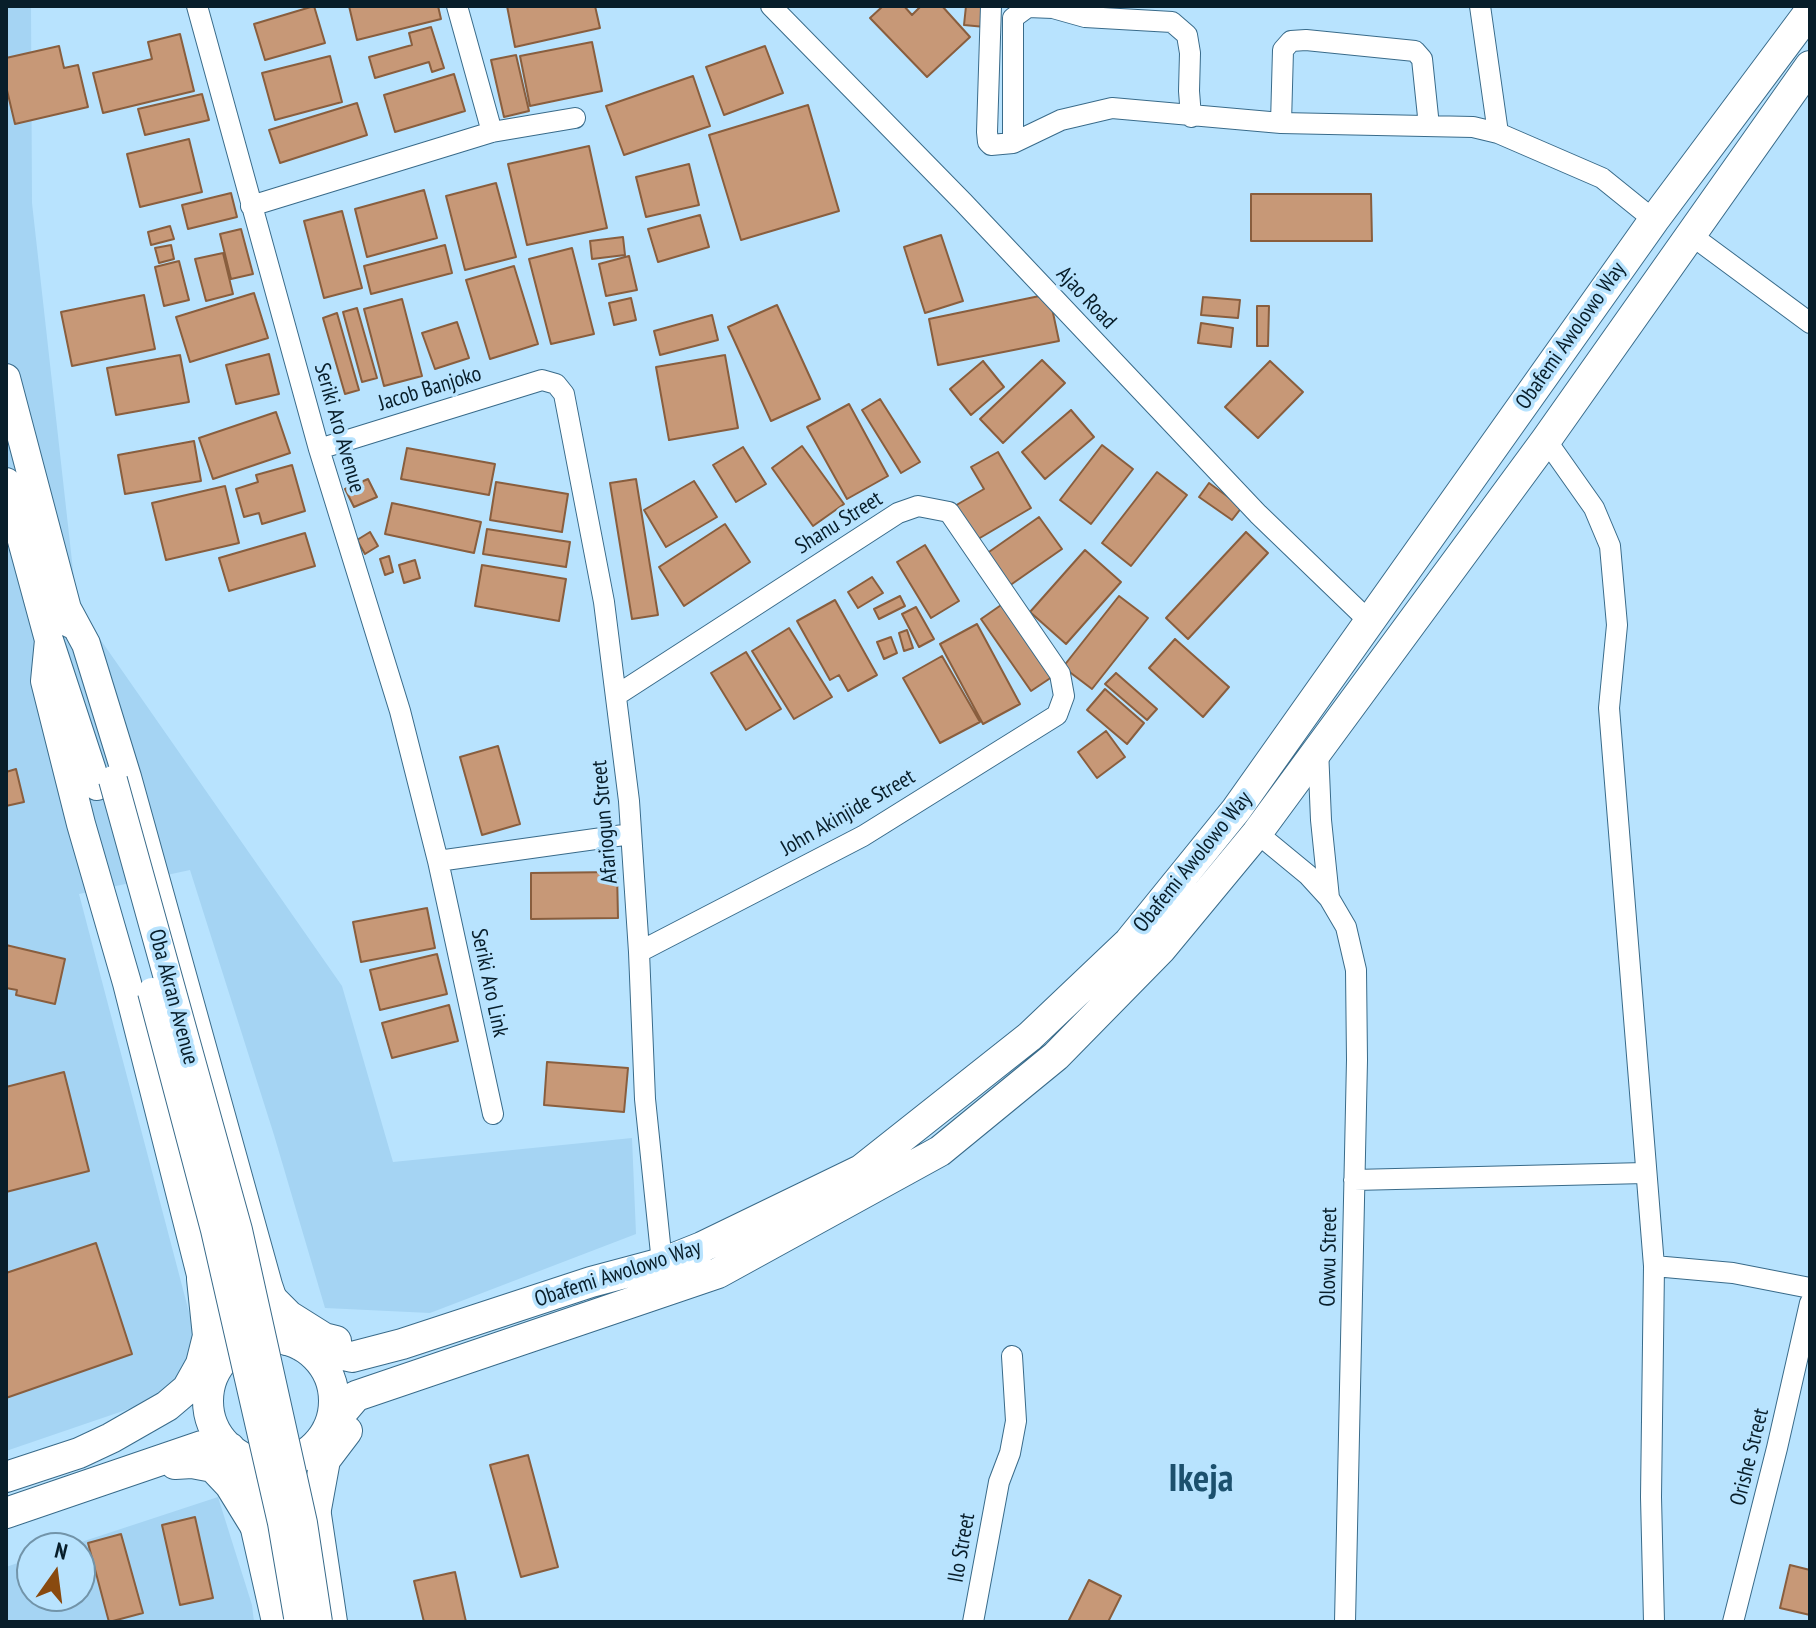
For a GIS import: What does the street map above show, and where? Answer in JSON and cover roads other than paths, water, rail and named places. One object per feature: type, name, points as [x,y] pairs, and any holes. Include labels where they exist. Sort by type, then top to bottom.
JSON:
[{"type":"main road","name":"Obafemi Awolowo Way","points":[[230,1448],[245,1459],[263,1463],[283,1463],[300,1457],[316,1445],[356,1396],[718,1273],[865,1179],[1029,1037],[1129,942],[1236,810],[1654,220],[1810,11]]},
{"type":"main road","name":"Obafemi Awolowo Way","points":[[111,1438],[191,1409],[218,1367],[230,1353],[245,1343],[264,1339],[352,1357],[591,1282],[662,1263],[940,1151],[995,1109],[1056,1056],[1161,949],[1257,833],[1546,440],[1810,66]]},
{"type":"main road","name":"Oba Akran Avenue","points":[[6,378],[66,607],[105,783],[215,1230],[282,1523],[299,1622]]},
{"type":"main road","name":"Oba Akran Avenue","points":[[6,482],[49,640],[105,783],[238,1230],[303,1523],[318,1622]]},
{"type":"main road","points":[[66,607],[86,644],[127,777],[274,1301],[294,1343],[316,1357],[328,1373],[333,1392],[333,1412],[310,1468],[333,1622]]},
{"type":"main road","points":[[49,640],[45,681],[81,824],[127,983],[220,1355],[207,1401],[210,1419],[218,1435],[230,1448],[246,1489],[276,1622]]},
{"type":"main road","points":[[163,1123],[179,1136],[200,1136],[216,1128],[220,1107]]},
{"type":"main road","points":[[6,1477],[79,1453],[111,1438],[167,1406],[187,1389],[201,1364],[208,1336],[202,1279]]},
{"type":"main road","points":[[274,1301],[289,1316],[324,1338],[377,1351]]},
{"type":"main road","points":[[316,1509],[325,1460],[363,1411],[399,1381]]},
{"type":"main road","points":[[6,1513],[202,1446],[230,1448]]},
{"type":"main road","points":[[141,1467],[192,1463],[213,1467],[230,1485],[254,1524]]},
{"type":"street","name":"Seriki Aro Avenue","points":[[197,6],[319,449],[400,711],[438,861]]},
{"type":"street","points":[[457,6],[492,132]]},
{"type":"street","name":"Ajao Road","points":[[771,6],[963,202],[1258,514],[1369,621]]},
{"type":"street","points":[[991,6],[988,142],[997,146],[1013,143],[1061,120],[1112,108],[1281,123],[1473,127],[1498,133],[1602,178],[1654,220]]},
{"type":"street","points":[[1480,6],[1498,133]]},
{"type":"street","points":[[1013,143],[1013,18],[1028,7],[1053,8],[1085,17],[1172,22],[1187,35],[1191,117]]},
{"type":"street","points":[[1281,123],[1283,50],[1291,41],[1306,40],[1415,51],[1422,59],[1429,126]]},
{"type":"street","points":[[251,206],[492,132],[575,118]]},
{"type":"street","points":[[1691,235],[1810,323]]},
{"type":"street","name":"Jacob Banjoko","points":[[319,449],[542,380],[556,384]]},
{"type":"street","name":"Afariogun Street","points":[[556,384],[564,394],[604,602],[617,695],[631,834],[645,1099],[662,1263]]},
{"type":"street","points":[[1546,440],[1594,508],[1610,546],[1617,625],[1609,708],[1654,1266],[1651,1497],[1654,1622]]},
{"type":"street","name":"Shanu Street","points":[[617,695],[898,513],[918,506],[949,512],[1060,674],[1064,696]]},
{"type":"street","name":"John Akinjide Street","points":[[639,952],[863,836],[1057,715],[1064,696]]},
{"type":"street","name":"Olowu Street","points":[[1318,749],[1329,898]]},
{"type":"street","name":"Olowu Street","points":[[1257,833],[1308,875],[1329,898],[1346,927],[1356,970],[1345,1622]]},
{"type":"street","points":[[438,861],[631,834]]},
{"type":"street","name":"Seriki Aro Link","points":[[438,861],[493,1114]]},
{"type":"street","points":[[1354,1180],[1645,1173]]},
{"type":"street","points":[[1654,1266],[1733,1273],[1810,1288]]},
{"type":"street","name":"Orishe Street","points":[[1733,1622],[1810,1303]]},
{"type":"street","name":"Ilo Street","points":[[973,1622],[999,1482],[1010,1453],[1016,1421],[1012,1356]]},
{"type":"district","name":"Ikeja","points":[[1201,1480]]}]
